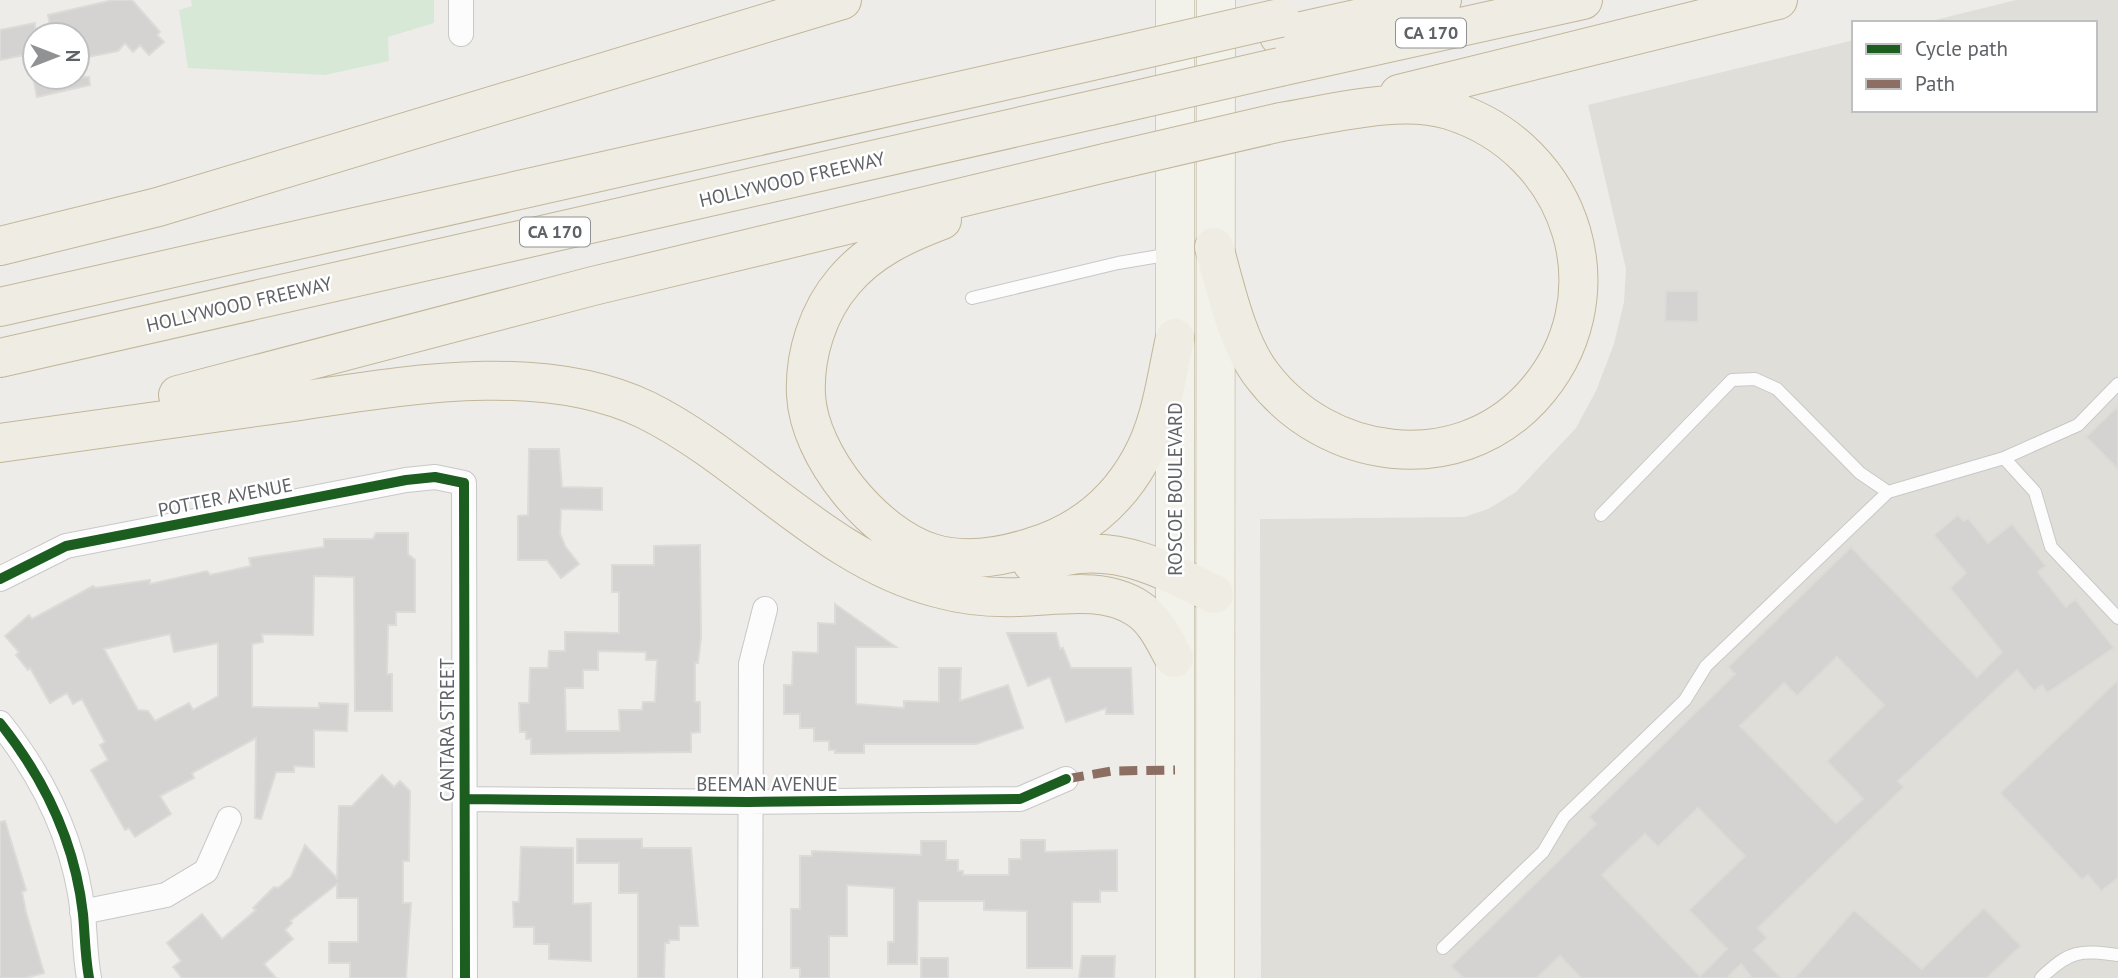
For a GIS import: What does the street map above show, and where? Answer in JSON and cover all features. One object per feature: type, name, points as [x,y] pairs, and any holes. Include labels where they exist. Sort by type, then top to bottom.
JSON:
[{"type":"highway","points":[[0,246],[158,207],[842,0]]},
{"type":"highway","points":[[1276,30],[1358,0]]},
{"type":"highway","points":[[1276,30],[1443,0]]},
{"type":"highway","name":"HOLLYWOOD FREEWAY","points":[[0,287],[1110,68],[1276,30],[1583,0]]},
{"type":"highway","points":[[0,435],[218,387],[593,286],[1554,58],[1778,0]]},
{"type":"highway","name":"HOLLYWOOD FREEWAY","points":[[0,358],[1110,68],[1276,30]]},
{"type":"highway","points":[[0,307],[1110,68]]},
{"type":"highway","points":[[0,325],[1110,68]]},
{"type":"highway","points":[[1214,247],[1243,336],[1261,374],[1294,408],[1335,435],[1376,449],[1421,451],[1468,439],[1511,414],[1531,398],[1554,366],[1571,332],[1578,288],[1574,239],[1557,194],[1528,154],[1492,128],[1447,109],[1402,105],[1281,121]]},
{"type":"highway","points":[[1109,162],[911,232],[874,253],[844,281],[821,316],[809,355],[806,396],[817,435],[834,471],[863,508],[896,537],[934,554],[1015,565],[1080,554],[1115,554],[1141,559],[1214,594]]},
{"type":"highway","points":[[975,559],[1014,553],[1055,540],[1090,519],[1119,493],[1142,458],[1156,422],[1175,338]]},
{"type":"highway","points":[[0,443],[384,390],[496,381],[547,384],[584,390],[645,410],[694,439],[857,554],[897,574],[937,588],[974,594],[1112,597],[1138,608],[1151,621],[1174,658]]},
{"type":"main road","name":"ROSCOE BOULEVARD","points":[[1175,0],[1175,978]]},
{"type":"main road","name":"ROSCOE BOULEVARD","points":[[1215,978],[1216,0]]},
{"type":"street","points":[[461,0],[461,34]]},
{"type":"street","name":"POTTER AVENUE","points":[[0,579],[65,546],[407,480],[435,477],[464,483]]},
{"type":"street","name":"CANTARA STREET","points":[[464,483],[465,978]]},
{"type":"street","points":[[750,978],[748,802],[751,664],[765,609]]},
{"type":"street","points":[[0,723],[22,751],[48,794],[68,848],[82,912],[89,978]]},
{"type":"street","name":"BEEMAN AVENUE","points":[[465,799],[748,802],[1020,799],[1066,779]]},
{"type":"street","points":[[82,912],[166,895],[206,872],[229,819]]},
{"type":"lane","points":[[972,298],[1118,263],[1175,254]]},
{"type":"lane","points":[[1601,515],[1732,380],[1755,379],[1777,389],[1860,473],[1888,492]]},
{"type":"lane","points":[[1443,948],[1543,852],[1564,817],[1685,700],[1706,666],[1888,492],[2004,458],[2078,425],[2118,384]]},
{"type":"lane","points":[[2004,458],[2035,492],[2051,547],[2118,618]]},
{"type":"lane","points":[[2040,978],[2054,965],[2082,950],[2118,955]]},
{"type":"shaded area","points":[[2016,0],[2118,0],[2118,978],[1261,978],[1260,519],[1464,517],[1488,509],[1516,492],[1576,428],[1596,391],[1614,344],[1624,302],[1626,269],[1588,105],[1852,40],[1852,112],[2097,112],[2097,21],[1931,21]]},
{"type":"green space","points":[[191,0],[434,0],[434,23],[388,37],[389,61],[325,75],[188,68],[179,10],[192,6]]},
{"type":"building","points":[[113,0],[132,0],[160,32],[157,35],[164,42],[149,55],[140,45],[133,52],[125,43],[118,51],[91,56],[91,21],[49,21],[48,15]]},
{"type":"building","points":[[21,26],[21,56],[0,60],[0,30]]},
{"type":"building","points":[[36,91],[64,91],[37,97]]},
{"type":"building","points":[[1666,291],[1698,291],[1698,322],[1665,321]]},
{"type":"building","points":[[2118,406],[2118,469],[2086,437]]},
{"type":"building","points":[[529,449],[559,449],[562,487],[602,488],[602,510],[561,509],[560,533],[565,546],[579,564],[561,578],[547,560],[518,560],[518,516],[528,515]]},
{"type":"building","points":[[1958,515],[1964,521],[1968,518],[1988,543],[2012,524],[2046,566],[2038,572],[2066,607],[2075,599],[2114,648],[2047,693],[2042,685],[2034,691],[2017,670],[1898,781],[1904,787],[1758,928],[1767,938],[1754,950],[1781,978],[1752,978],[1741,964],[1727,978],[1581,978],[1560,956],[1537,978],[1463,978],[1451,966],[1596,824],[1589,817],[1735,674],[1728,667],[1851,547],[1977,677],[2002,652],[1950,588],[1966,573],[1934,535]],"holes":[[[1837,657],[1884,705],[1827,761],[1863,799],[1836,823],[1740,726],[1784,683],[1797,696]],[[1698,808],[1745,856],[1689,910],[1727,949],[1700,976],[1602,875],[1645,834],[1658,847]]]},
{"type":"building","points":[[376,533],[408,533],[408,554],[415,560],[415,612],[396,612],[396,625],[388,625],[387,674],[392,674],[392,711],[355,711],[354,577],[314,576],[313,635],[262,634],[263,642],[252,644],[252,707],[319,708],[319,703],[348,704],[347,731],[314,730],[314,767],[294,766],[294,772],[276,772],[261,819],[255,818],[256,738],[192,773],[194,778],[160,796],[171,814],[135,837],[129,828],[125,830],[91,770],[108,760],[100,745],[105,742],[82,699],[73,704],[67,693],[50,703],[30,668],[28,670],[16,655],[19,652],[5,636],[29,615],[32,619],[93,586],[95,588],[150,580],[150,584],[207,571],[210,575],[251,566],[249,558],[324,547],[324,539],[373,539]],"holes":[[[170,634],[174,652],[218,643],[218,696],[193,710],[189,703],[155,721],[148,711],[138,710],[104,649]]]},
{"type":"building","points":[[700,545],[701,637],[698,663],[695,663],[695,702],[700,702],[700,732],[691,733],[691,752],[531,754],[531,739],[526,739],[526,732],[520,732],[519,703],[529,703],[530,668],[548,668],[549,651],[565,651],[565,632],[619,633],[619,592],[612,592],[612,565],[654,565],[654,546]],"holes":[[[598,651],[646,652],[646,660],[657,660],[655,702],[643,702],[642,710],[619,710],[620,731],[566,731],[565,688],[583,688],[583,670],[598,670]]]},
{"type":"building","points":[[835,604],[896,647],[856,647],[856,704],[904,708],[904,701],[939,702],[939,668],[961,668],[960,701],[1008,685],[1023,728],[976,744],[864,744],[864,753],[835,753],[835,750],[829,750],[829,741],[814,741],[814,728],[800,728],[800,714],[784,714],[784,685],[792,685],[793,652],[818,653],[818,623],[835,624]]},
{"type":"building","points":[[1007,633],[1056,633],[1060,649],[1063,648],[1071,668],[1131,668],[1133,714],[1106,714],[1106,708],[1066,722],[1050,677],[1028,686]]},
{"type":"building","points":[[2118,680],[2118,878],[2101,891],[2088,875],[2082,880],[2000,793]]},
{"type":"building","points":[[382,775],[394,787],[400,781],[410,791],[409,861],[403,861],[403,903],[411,903],[406,978],[350,978],[350,963],[329,963],[329,942],[358,942],[358,898],[337,898],[337,884],[290,921],[292,923],[285,930],[293,939],[264,964],[276,978],[182,978],[173,967],[181,961],[167,943],[202,914],[222,939],[256,910],[253,908],[274,887],[278,888],[291,877],[305,845],[337,878],[339,806],[352,806]]},
{"type":"building","points":[[5,821],[26,890],[22,892],[26,912],[44,973],[25,978],[0,978],[0,822]]},
{"type":"building","points":[[577,839],[642,839],[642,848],[691,848],[698,926],[679,926],[679,940],[665,943],[664,978],[638,978],[638,893],[619,893],[619,863],[577,863]]},
{"type":"building","points":[[1021,840],[1045,840],[1045,852],[1117,850],[1117,891],[1100,891],[1100,902],[1072,902],[1072,968],[1027,968],[1027,911],[984,910],[984,901],[918,901],[917,964],[888,964],[888,942],[894,942],[894,888],[847,885],[847,936],[829,936],[829,978],[800,978],[800,968],[791,968],[791,909],[800,909],[800,856],[812,856],[812,851],[921,855],[921,841],[946,841],[946,860],[958,860],[958,871],[963,871],[963,875],[1009,875],[1009,859],[1021,859]]},
{"type":"building","points":[[521,847],[573,848],[573,904],[591,903],[591,961],[549,959],[549,944],[534,944],[534,927],[514,927],[513,902],[519,902]]},
{"type":"building","points":[[1984,908],[2021,946],[1987,978],[1795,978],[1854,910],[1922,969]]},
{"type":"building","points":[[1082,956],[1115,956],[1114,978],[1079,978]]},
{"type":"building","points":[[921,958],[948,958],[948,978],[921,978]]},
{"type":"marked path","points":[[1066,779],[1112,771],[1175,770]]},
{"type":"cycle path","points":[[0,579],[66,546],[406,480],[435,477],[464,483],[465,978]]},
{"type":"cycle path","points":[[0,723],[30,766],[65,837],[79,888],[89,978]]},
{"type":"cycle path","points":[[465,799],[748,802],[1020,799],[1066,779]]}]
